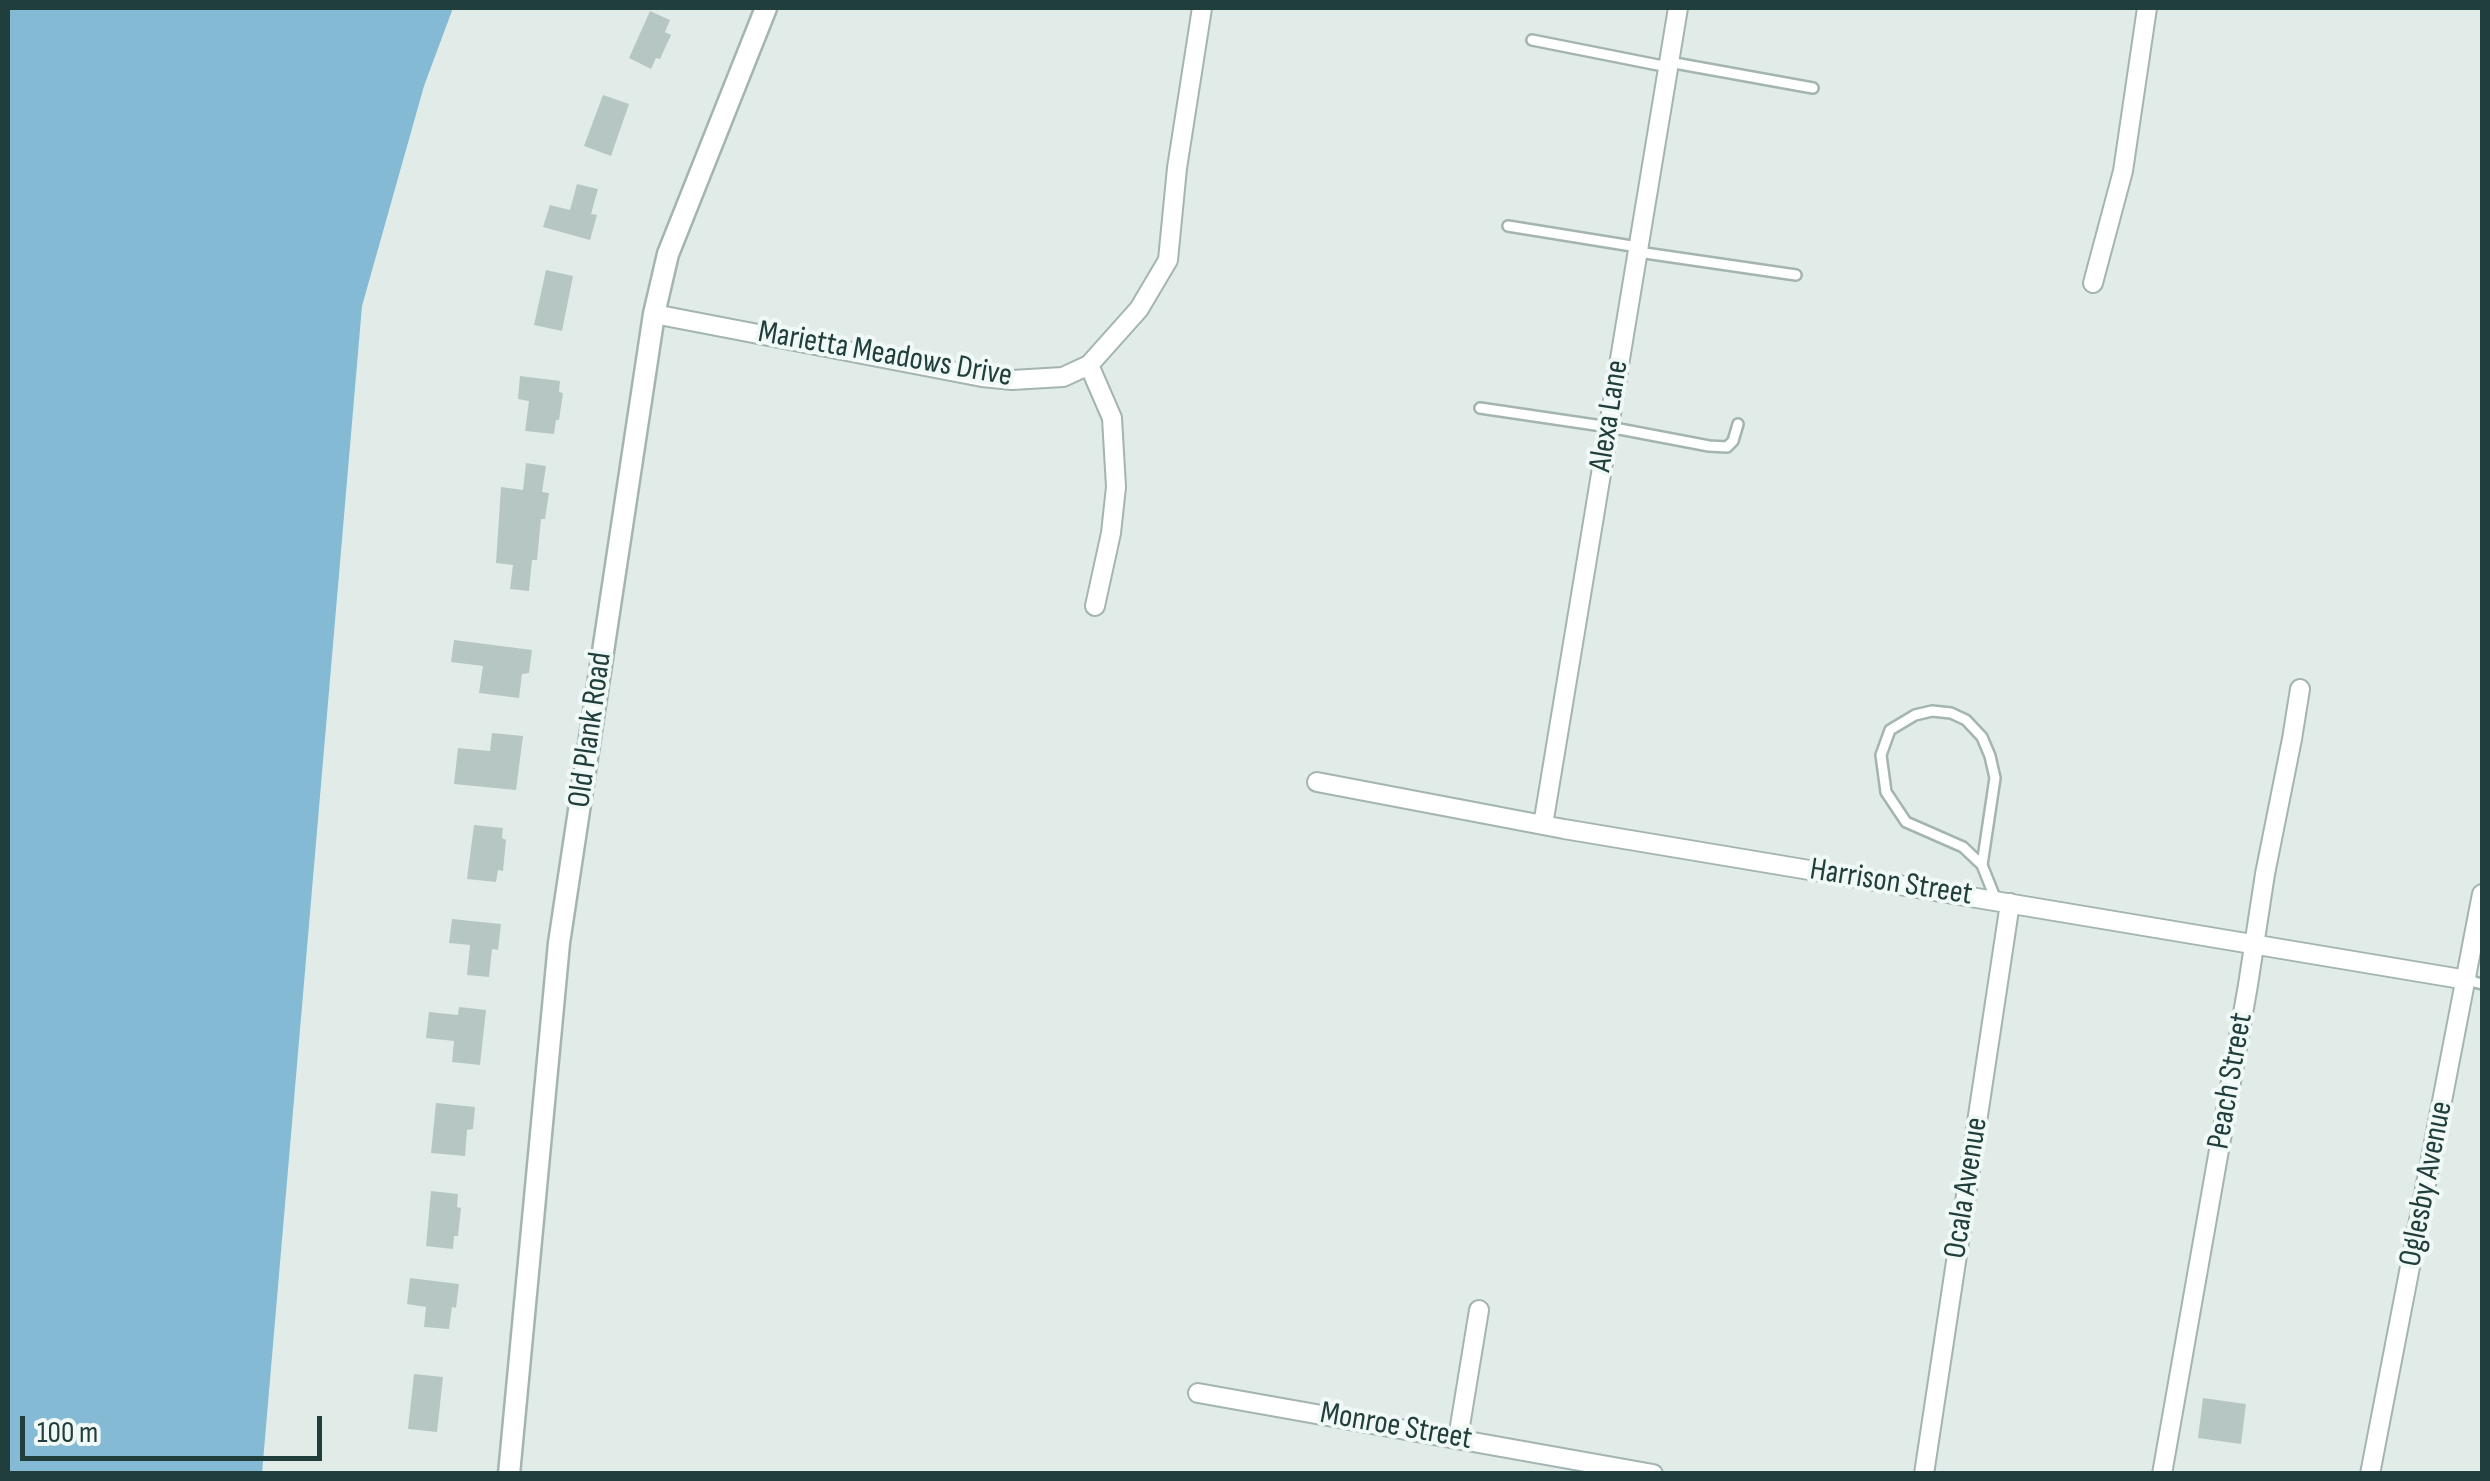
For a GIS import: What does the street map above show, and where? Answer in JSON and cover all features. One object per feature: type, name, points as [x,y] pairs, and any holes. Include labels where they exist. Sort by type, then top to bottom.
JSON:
[{"type":"street","name":"Old Plank Road","points":[[509,1474],[558,943],[654,314],[668,254],[766,8]]},
{"type":"street","points":[[1095,606],[1112,533],[1116,487],[1112,418],[1089,365],[1139,309],[1168,260],[1177,168],[1202,8]]},
{"type":"street","name":"Alexa Lane","points":[[1543,825],[1678,8]]},
{"type":"street","points":[[2093,283],[2123,170],[2147,8]]},
{"type":"street","name":"Marietta Meadows Drive","points":[[654,314],[1012,380],[1063,378],[1089,365]]},
{"type":"street","name":"Peach Street","points":[[2162,1474],[2300,689]]},
{"type":"street","name":"Harrison Street","points":[[1317,782],[1543,825],[2474,982]]},
{"type":"street","name":"Oglesby Avenue","points":[[2370,1474],[2474,982],[2482,894]]},
{"type":"street","name":"Ocala Avenue","points":[[1924,1474],[2003,902]]},
{"type":"street","points":[[1458,1438],[1479,1310]]},
{"type":"street","name":"Monroe Street","points":[[1198,1393],[1653,1474]]},
{"type":"lane","points":[[1532,40],[1813,88]]},
{"type":"lane","points":[[1508,226],[1796,275]]},
{"type":"lane","points":[[1480,408],[1709,446],[1727,447],[1733,442],[1738,424]]},
{"type":"lane","points":[[1982,865],[1995,778],[1982,737],[1966,720],[1952,713],[1932,710],[1915,715],[1890,730],[1880,755],[1886,792],[1906,822],[1963,848],[1982,865],[2003,902]]},
{"type":"water","points":[[8,8],[453,8],[424,86],[362,306],[262,1473],[8,1473]]},
{"type":"building","points":[[650,11],[670,20],[665,32],[671,35],[651,69],[629,58]]},
{"type":"building","points":[[603,95],[629,104],[611,156],[584,146]]},
{"type":"building","points":[[577,184],[598,189],[591,214],[597,215],[590,240],[543,227],[550,205],[570,210]]},
{"type":"building","points":[[546,270],[573,276],[562,331],[534,325]]},
{"type":"building","points":[[520,376],[560,381],[559,392],[563,393],[554,434],[525,431],[529,401],[518,399]]},
{"type":"building","points":[[526,463],[546,466],[542,492],[549,493],[545,519],[541,519],[537,560],[532,560],[529,591],[510,589],[513,565],[496,563],[501,487],[523,490]]},
{"type":"building","points":[[454,640],[532,650],[529,673],[522,674],[519,698],[479,693],[483,666],[451,662]]},
{"type":"building","points":[[492,733],[523,736],[516,790],[454,784],[458,748],[490,751]]},
{"type":"building","points":[[474,825],[503,828],[503,871],[498,870],[496,882],[467,879]]},
{"type":"building","points":[[452,919],[501,924],[498,950],[492,949],[489,977],[467,975],[470,945],[449,943]]},
{"type":"building","points":[[459,1007],[486,1010],[480,1065],[452,1062],[454,1041],[426,1038],[429,1012],[458,1015]]},
{"type":"building","points":[[436,1103],[475,1107],[473,1129],[467,1130],[465,1156],[431,1153]]},
{"type":"building","points":[[431,1191],[458,1194],[457,1207],[461,1208],[453,1249],[426,1246]]},
{"type":"building","points":[[410,1278],[459,1284],[449,1329],[424,1327],[426,1307],[407,1304]]},
{"type":"building","points":[[414,1374],[443,1377],[437,1432],[408,1429]]},
{"type":"building","points":[[2203,1398],[2246,1404],[2241,1444],[2198,1438]]}]
